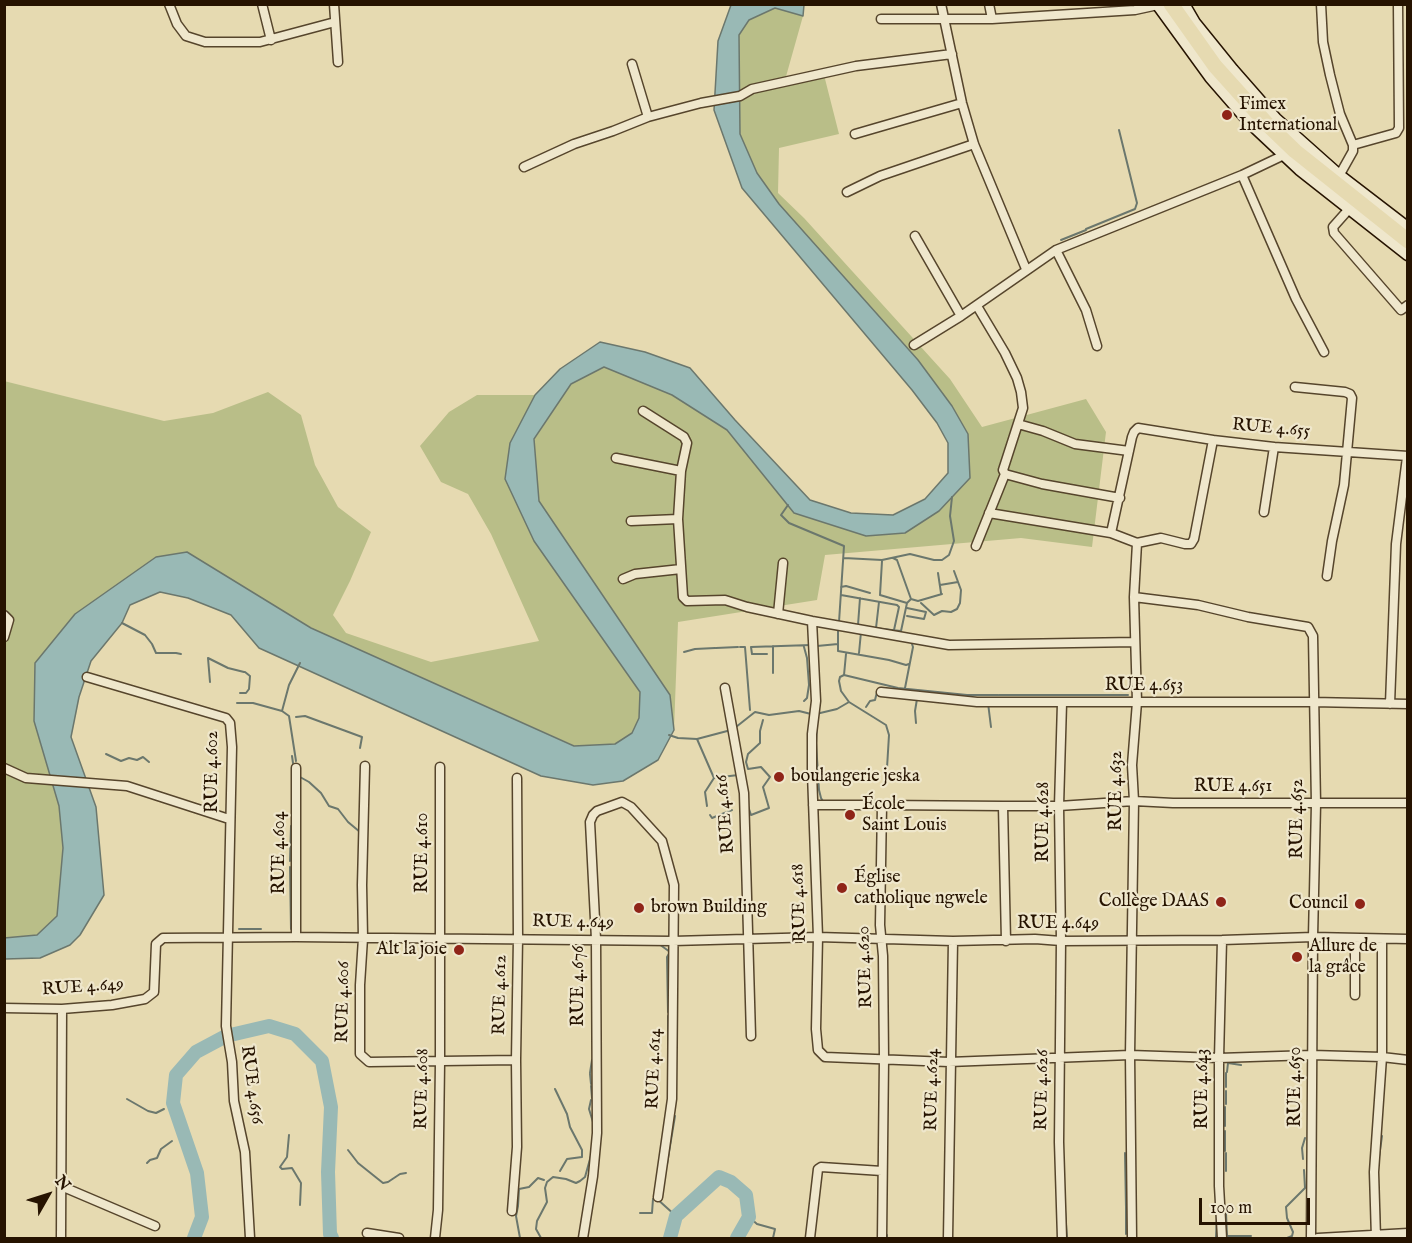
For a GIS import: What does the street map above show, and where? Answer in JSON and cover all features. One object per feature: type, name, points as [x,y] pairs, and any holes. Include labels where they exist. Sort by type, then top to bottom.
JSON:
[{"type":"highway","points":[[1171,4],[1215,66],[1268,125],[1294,151],[1407,241]]},
{"type":"main road","points":[[1183,4],[1194,23],[1275,119],[1339,176],[1407,229]]},
{"type":"main road","points":[[1158,5],[1211,77],[1251,123],[1284,155],[1407,254]]},
{"type":"street","points":[[169,4],[177,24],[186,36],[194,40],[234,43],[271,39],[334,22]]},
{"type":"street","points":[[262,4],[271,39]]},
{"type":"street","points":[[334,4],[338,62]]},
{"type":"street","points":[[940,4],[962,103],[974,144],[1026,269]]},
{"type":"street","points":[[989,4],[992,19]]},
{"type":"street","points":[[1321,4],[1323,42],[1330,75],[1340,114],[1353,145],[1353,151],[1339,176]]},
{"type":"street","points":[[1353,145],[1396,133],[1399,129],[1398,4]]},
{"type":"street","points":[[881,19],[992,19],[1135,10],[1158,5]]},
{"type":"street","points":[[524,167],[574,144],[648,117],[701,103],[740,96],[752,89],[856,66],[952,54]]},
{"type":"street","points":[[632,64],[648,117]]},
{"type":"street","points":[[855,134],[962,103]]},
{"type":"street","points":[[847,192],[880,176],[974,144]]},
{"type":"street","points":[[914,345],[977,306],[1026,269],[1056,250],[1242,175],[1284,155]]},
{"type":"street","points":[[1242,175],[1296,299],[1324,352]]},
{"type":"street","points":[[1349,209],[1333,228],[1334,233],[1401,310],[1407,304]]},
{"type":"street","points":[[915,236],[961,316]]},
{"type":"street","points":[[1056,250],[1086,310],[1097,346]]},
{"type":"street","points":[[976,546],[1005,474],[1003,470],[1023,408],[1017,378],[977,306]]},
{"type":"street","points":[[1295,387],[1345,392],[1352,398],[1344,485],[1327,576]]},
{"type":"street","points":[[643,411],[686,439],[687,442],[681,471],[678,519],[683,597],[687,601],[725,600],[812,621],[949,645],[1135,642]]},
{"type":"street","points":[[1018,424],[1075,444],[1129,451],[1111,533]]},
{"type":"street","name":"RUE 4.655","points":[[1129,451],[1134,432],[1138,428],[1274,447],[1407,456]]},
{"type":"street","points":[[989,513],[1111,533],[1137,543],[1161,538],[1191,544],[1194,539],[1212,440]]},
{"type":"street","points":[[1264,512],[1274,447]]},
{"type":"street","points":[[1390,704],[1396,544],[1407,456]]},
{"type":"street","points":[[616,458],[681,471]]},
{"type":"street","points":[[1005,474],[1042,484],[1120,498]]},
{"type":"street","points":[[631,521],[678,519]]},
{"type":"street","name":"RUE 4.632","points":[[1132,1239],[1130,1055],[1134,801],[1132,765],[1137,702],[1134,597],[1137,543]]},
{"type":"street","points":[[778,614],[783,563]]},
{"type":"street","points":[[623,579],[635,574],[681,569]]},
{"type":"street","points":[[1134,597],[1198,605],[1248,617],[1308,627],[1313,636],[1313,702]]},
{"type":"street","points":[[4,615],[9,620],[4,637]]},
{"type":"street","name":"RUE 4.618","points":[[812,621],[816,701],[812,734],[818,937],[816,1029],[818,1050],[825,1057],[949,1062],[1130,1055],[1219,1058],[1312,1055],[1407,1059]]},
{"type":"street","name":"RUE 4.602","points":[[87,677],[229,720],[232,747],[228,936]]},
{"type":"street","name":"RUE 4.616","points":[[725,688],[744,793],[751,1036]]},
{"type":"street","name":"RUE 4.653","points":[[881,692],[977,702],[1407,704]]},
{"type":"street","name":"RUE 4.652","points":[[1312,937],[1316,804],[1313,702]]},
{"type":"street","name":"RUE 4.628","points":[[1061,941],[1059,806],[1062,703]]},
{"type":"street","name":"RUE 4.606","points":[[365,766],[360,1054],[369,1062],[440,1063],[516,1060]]},
{"type":"street","name":"RUE 4.610","points":[[440,767],[440,939]]},
{"type":"street","points":[[4,768],[26,778],[127,786],[229,819]]},
{"type":"street","name":"RUE 4.604","points":[[296,768],[297,937]]},
{"type":"street","name":"RUE 4.612","points":[[512,1211],[517,1147],[517,778]]},
{"type":"street","name":"RUE 4.651","points":[[1003,806],[1059,806],[1134,801],[1407,803]]},
{"type":"street","name":"RUE 4.676","points":[[582,1239],[593,1176],[597,1133],[596,939],[590,822],[597,811],[622,802],[631,807],[658,835],[666,849],[674,885],[673,941]]},
{"type":"street","points":[[813,805],[1003,806],[1006,940]]},
{"type":"street","name":"RUE 4.620","points":[[882,805],[884,1059],[882,1239]]},
{"type":"street","name":"RUE 4.649","points":[[4,1008],[62,1009],[112,1005],[145,999],[154,992],[156,987],[156,944],[159,940],[228,936],[673,941],[818,937],[953,941],[1222,940],[1312,937],[1407,939]]},
{"type":"street","name":"RUE 4.656","points":[[228,936],[226,1026],[231,1050],[234,1101],[246,1152],[250,1239]]},
{"type":"street","name":"RUE 4.650","points":[[1311,1239],[1312,937]]},
{"type":"street","points":[[1355,938],[1355,995]]},
{"type":"street","name":"RUE 4.608","points":[[435,1239],[438,1210],[440,939]]},
{"type":"street","points":[[1376,1237],[1374,1172],[1382,1057],[1382,939]]},
{"type":"street","name":"RUE 4.643","points":[[1222,940],[1219,1058],[1219,1186],[1222,1239]]},
{"type":"street","name":"RUE 4.614","points":[[658,1197],[672,1099],[673,941]]},
{"type":"street","name":"RUE 4.624","points":[[948,1239],[949,1062],[953,941]]},
{"type":"street","name":"RUE 4.626","points":[[1061,941],[1059,1142],[1062,1239]]},
{"type":"street","points":[[61,1239],[62,1009]]},
{"type":"street","points":[[810,1239],[818,1169],[821,1167],[882,1171]]},
{"type":"street","points":[[61,1186],[155,1226]]},
{"type":"street","points":[[367,1233],[399,1239]]},
{"type":"street","points":[[1318,1239],[1376,1237],[1407,1233]]},
{"type":"green space","points":[[775,8],[803,16],[785,80],[824,75],[839,134],[779,148],[778,193],[804,218],[950,379],[982,427],[1086,399],[1106,432],[1092,547],[1021,538],[825,555],[817,600],[678,622],[674,730],[670,695],[539,501],[534,440],[571,384],[604,367],[672,395],[727,430],[794,513],[866,536],[905,533],[939,511],[968,434],[952,406],[918,360],[779,204],[757,173],[740,134],[739,35],[749,20]]},
{"type":"green space","points":[[4,381],[164,421],[213,413],[268,392],[301,415],[315,465],[338,507],[371,532],[333,615],[346,633],[431,662],[539,641],[491,534],[468,494],[441,482],[420,446],[449,412],[477,395],[535,395],[510,443],[534,541],[640,692],[639,718],[632,733],[615,744],[575,746],[311,628],[187,552],[157,557],[34,721],[59,806],[63,848],[57,916],[37,935],[5,938]]},
{"type":"water","points":[[731,5],[804,5],[803,16],[775,8],[749,20],[739,35],[740,134],[757,173],[779,204],[918,360],[952,406],[968,434],[970,478],[939,511],[905,533],[866,536],[794,513],[727,430],[672,395],[604,367],[571,384],[534,439],[539,501],[670,695],[674,730],[658,760],[623,781],[593,785],[541,776],[259,648],[231,615],[188,598],[160,592],[130,605],[122,623],[91,661],[79,697],[71,737],[96,807],[104,895],[80,935],[70,945],[40,958],[5,959],[4,938],[37,935],[57,916],[63,848],[59,806],[34,721],[35,663],[75,614],[156,557],[187,552],[311,628],[574,746],[615,744],[632,733],[639,718],[640,692],[534,541],[505,479],[510,443],[535,395],[560,369],[600,342],[645,352],[690,368],[810,500],[851,513],[893,515],[925,499],[948,473],[948,443],[937,423],[912,390],[742,188],[714,110],[718,41]]},
{"type":"waterway","points":[[1086,229],[1135,209],[1137,203],[1119,130]]},
{"type":"waterway","points":[[1061,240],[1086,230]]},
{"type":"waterway","points":[[844,558],[882,560],[910,554],[942,560],[949,555],[954,541],[950,516],[952,497]]},
{"type":"waterway","points":[[788,505],[781,515],[789,523],[844,546],[839,622]]},
{"type":"waterway","points":[[893,558],[897,560],[911,599]]},
{"type":"waterway","points":[[882,561],[880,595],[907,603]]},
{"type":"waterway","points":[[921,603],[934,615],[942,611],[951,612],[957,609],[961,590],[954,571]]},
{"type":"waterway","points":[[938,573],[941,593]]},
{"type":"waterway","points":[[940,585],[958,582]]},
{"type":"waterway","points":[[841,587],[846,586],[870,593]]},
{"type":"waterway","points":[[911,599],[918,601],[942,594]]},
{"type":"waterway","points":[[841,595],[897,605],[899,607],[894,630]]},
{"type":"waterway","points":[[858,625],[860,598]]},
{"type":"waterway","points":[[873,628],[901,631],[907,603],[911,599]]},
{"type":"waterway","points":[[876,628],[879,602]]},
{"type":"waterway","points":[[907,608],[926,612],[924,619],[907,616]]},
{"type":"waterway","points":[[122,623],[145,635],[156,653],[181,654]]},
{"type":"waterway","points":[[838,628],[838,651],[909,664]]},
{"type":"waterway","points":[[859,653],[861,632]]},
{"type":"waterway","points":[[905,688],[913,647],[911,641]]},
{"type":"waterway","points":[[817,646],[838,644]]},
{"type":"waterway","points":[[767,654],[752,654],[751,647],[811,645]]},
{"type":"waterway","points":[[773,646],[773,673]]},
{"type":"waterway","points":[[716,648],[738,647]]},
{"type":"waterway","points":[[740,647],[745,647],[750,710]]},
{"type":"waterway","points":[[804,647],[809,685],[807,698],[804,701]]},
{"type":"waterway","points":[[684,652],[715,648]]},
{"type":"waterway","points":[[846,654],[844,675],[839,681],[841,691],[849,702],[886,725],[889,735],[887,768]]},
{"type":"waterway","points":[[210,682],[208,658],[228,668],[244,672]]},
{"type":"waterway","points":[[282,711],[289,685],[300,663]]},
{"type":"waterway","points":[[240,693],[246,693],[249,689],[250,676],[245,672]]},
{"type":"waterway","points":[[844,675],[898,688],[967,695],[998,695]]},
{"type":"waterway","points":[[866,707],[870,701],[875,700],[877,692]]},
{"type":"waterway","points":[[999,695],[1010,695]]},
{"type":"waterway","points":[[1010,695],[1128,695]]},
{"type":"waterway","points":[[916,723],[917,699]]},
{"type":"waterway","points":[[816,714],[837,709],[849,702]]},
{"type":"waterway","points":[[237,703],[253,703],[282,711],[289,716],[296,761]]},
{"type":"waterway","points":[[988,703],[991,727]]},
{"type":"waterway","points":[[736,727],[755,712],[769,715],[799,711],[811,714]]},
{"type":"waterway","points":[[296,717],[305,716],[362,737],[360,748]]},
{"type":"waterway","points":[[748,806],[751,815],[769,808],[763,787],[770,777],[761,767],[748,769],[746,762],[748,754],[760,743],[763,720]]},
{"type":"waterway","points":[[817,723],[819,790],[824,803]]},
{"type":"waterway","points":[[669,735],[697,739],[731,730]]},
{"type":"waterway","points":[[697,739],[714,778]]},
{"type":"waterway","points":[[106,754],[121,761],[129,758],[137,760],[143,757],[149,762]]},
{"type":"waterway","points":[[292,756],[293,763]]},
{"type":"waterway","points":[[707,806],[705,792],[714,778],[738,775]]},
{"type":"waterway","points":[[300,777],[309,782],[321,793],[329,806],[338,809],[360,832]]},
{"type":"waterway","points":[[710,815],[712,818],[732,810]]},
{"type":"waterway","points":[[290,861],[291,826]]},
{"type":"waterway","points":[[290,867],[291,929]]},
{"type":"waterway","points":[[239,929],[261,929]]},
{"type":"waterway","points":[[659,944],[670,952],[667,957],[668,1012]]},
{"type":"waterway","points":[[668,1016],[668,1058]]},
{"type":"waterway","points":[[194,1238],[202,1217],[197,1173],[173,1103],[176,1075],[196,1052],[226,1036],[269,1026],[295,1034],[322,1061],[331,1107],[328,1172],[332,1238]]},
{"type":"waterway","points":[[590,1073],[592,1060]]},
{"type":"waterway","points":[[1227,1072],[1228,1063],[1241,1065]]},
{"type":"waterway","points":[[1226,1073],[1226,1087]]},
{"type":"waterway","points":[[590,1074],[591,1084]]},
{"type":"waterway","points":[[591,1086],[592,1098]]},
{"type":"waterway","points":[[555,1089],[582,1150],[582,1157],[567,1159],[560,1171]]},
{"type":"waterway","points":[[1226,1091],[1226,1104]]},
{"type":"waterway","points":[[127,1099],[148,1111],[156,1113],[164,1109]]},
{"type":"waterway","points":[[591,1100],[589,1109],[593,1122]]},
{"type":"waterway","points":[[1225,1107],[1225,1126]]},
{"type":"waterway","points":[[667,1164],[675,1116]]},
{"type":"waterway","points":[[1225,1131],[1225,1151]]},
{"type":"waterway","points":[[289,1135],[287,1157],[280,1167],[282,1169],[292,1168],[301,1183],[300,1205]]},
{"type":"waterway","points":[[1379,1157],[1382,1136]]},
{"type":"waterway","points":[[1303,1159],[1302,1148],[1305,1138]]},
{"type":"waterway","points":[[147,1163],[157,1158],[161,1149],[172,1141]]},
{"type":"waterway","points":[[348,1150],[358,1163],[383,1183],[406,1173]]},
{"type":"waterway","points":[[541,1238],[536,1229],[537,1221],[547,1202],[545,1188],[547,1182],[553,1177],[576,1183],[580,1181],[585,1177],[592,1152]]},
{"type":"waterway","points":[[1125,1153],[1126,1208]]},
{"type":"waterway","points":[[1226,1153],[1226,1171]]},
{"type":"waterway","points":[[1287,1238],[1292,1236],[1293,1232],[1287,1218],[1286,1207],[1305,1188],[1304,1170]]},
{"type":"waterway","points":[[670,1238],[676,1216],[719,1177],[731,1182],[746,1195],[749,1217],[737,1238]]},
{"type":"waterway","points":[[520,1238],[516,1216],[519,1189],[529,1187],[538,1178],[544,1180]]},
{"type":"waterway","points":[[1378,1183],[1380,1231]]},
{"type":"waterway","points":[[640,1213],[652,1213],[653,1199],[656,1198],[676,1216]]},
{"type":"waterway","points":[[1126,1208],[1126,1234]]},
{"type":"waterway","points":[[1065,1210],[1067,1238]]},
{"type":"waterway","points":[[1226,1213],[1227,1236],[1251,1236]]},
{"type":"waterway","points":[[1216,1237],[1217,1214]]},
{"type":"waterway","points":[[749,1217],[757,1224],[775,1229],[773,1238]]},
{"type":"place","name":"Fimex International","points":[[1227,115]]},
{"type":"place","name":"boulangerie jeska","points":[[779,777]]},
{"type":"place","name":"École Saint Louis","points":[[850,815]]},
{"type":"place","name":"Église catholique ngwele","points":[[842,888]]},
{"type":"place","name":"Collège DAAS","points":[[1221,902]]},
{"type":"place","name":"Council","points":[[1360,904]]},
{"type":"place","name":"brown Building","points":[[639,908]]},
{"type":"place","name":"Alt la joie","points":[[459,950]]},
{"type":"place","name":"Allure de la grâce","points":[[1297,957]]}]
